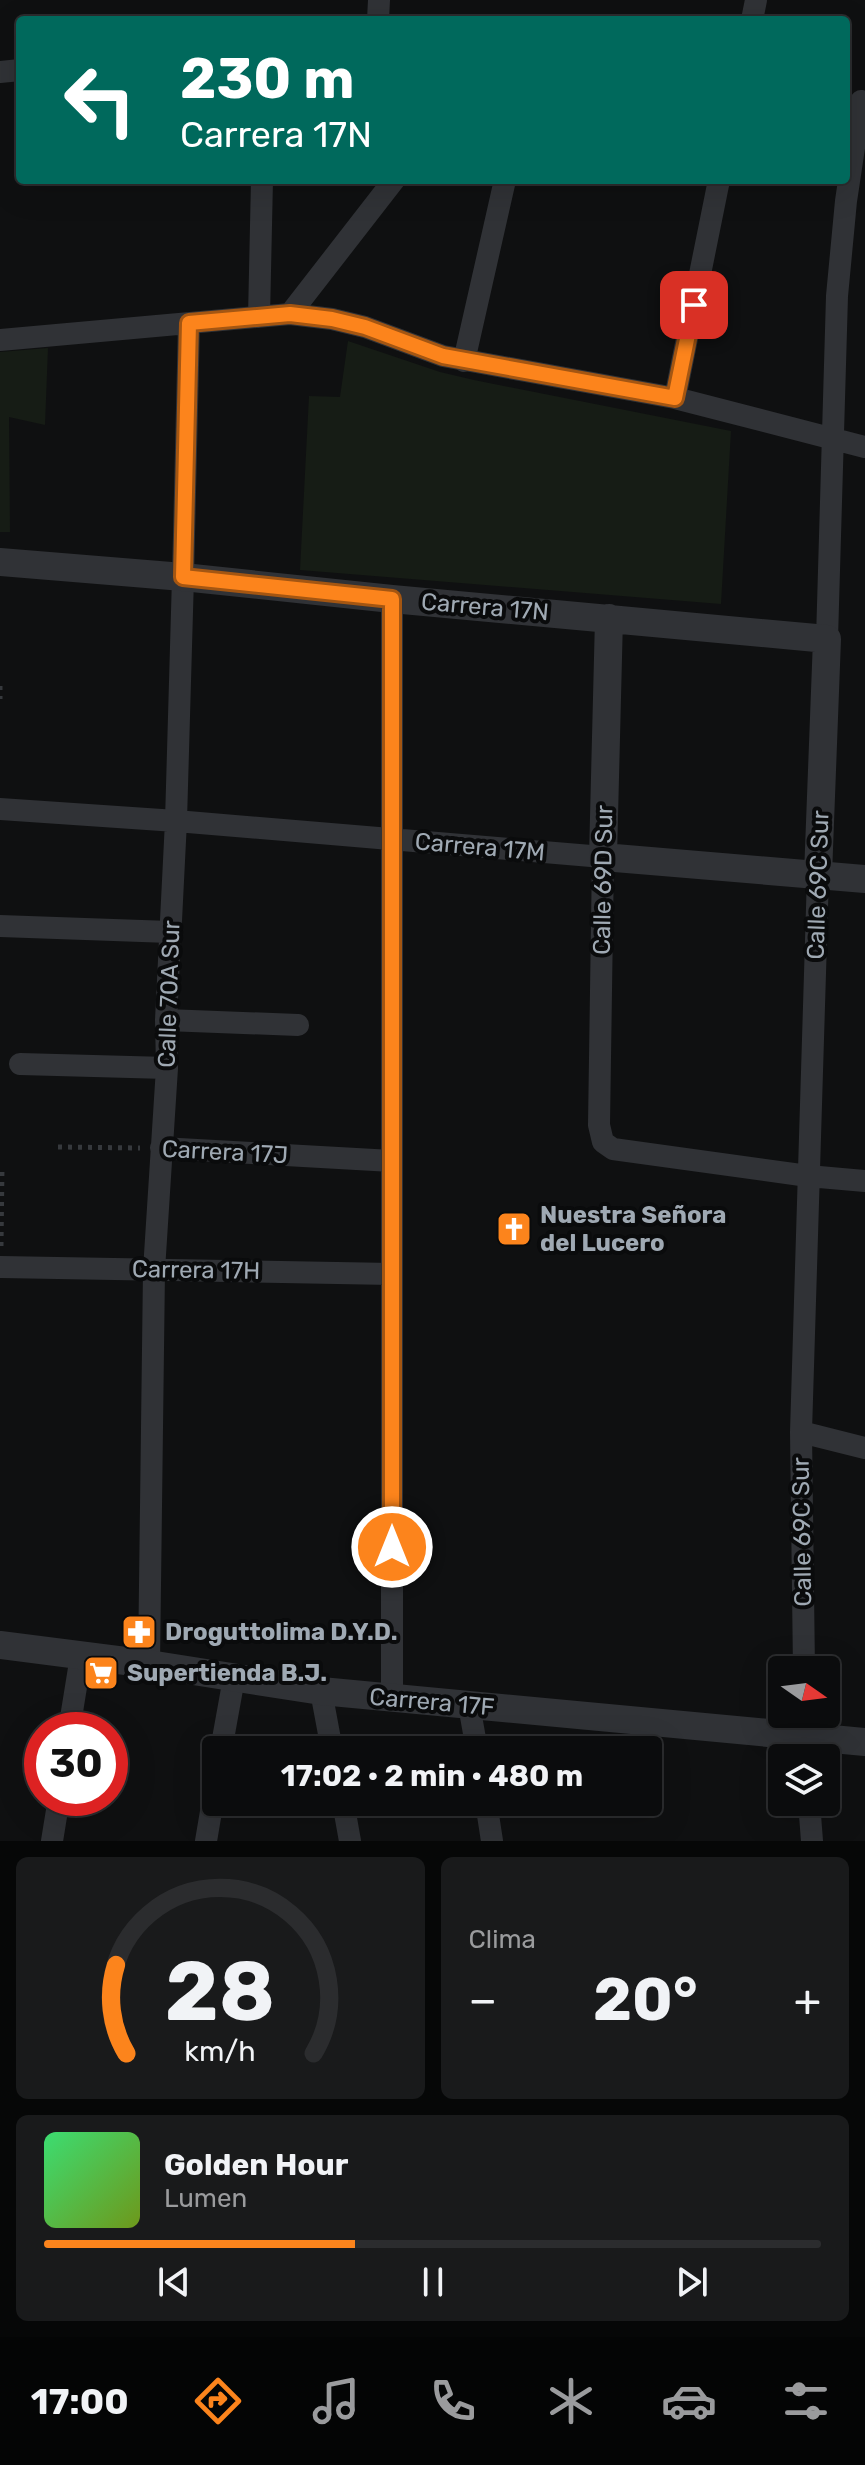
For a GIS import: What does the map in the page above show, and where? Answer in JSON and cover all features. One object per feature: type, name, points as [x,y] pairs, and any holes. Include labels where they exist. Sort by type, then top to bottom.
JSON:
[{"type":"street","name":"Calle 69C Sur","points":[[850,179],[861,101]]},
{"type":"street","points":[[259,317],[262,184]]},
{"type":"street","points":[[290,314],[391,184]]},
{"type":"street","points":[[464,361],[504,184]]},
{"type":"street","points":[[675,398],[718,184]]},
{"type":"street","name":"Calle 69C Sur","points":[[804,1656],[801,1432],[808,1176],[835,438],[837,296],[849,184]]},
{"type":"street","points":[[0,340],[290,314],[332,319],[365,327],[443,356],[675,398],[865,447]]},
{"type":"street","name":"Calle 70A Sur","points":[[149,1664],[154,1270],[167,1068],[166,1020],[176,821],[189,323]]},
{"type":"street","name":"Carrera 17N","points":[[0,562],[827,639]]},
{"type":"street","points":[[392,599],[392,1698]]},
{"type":"street","name":"Calle 69D Sur","points":[[609,618],[599,1125],[603,1142],[613,1149],[808,1176]]},
{"type":"street","name":"Carrera 17M","points":[[0,809],[865,879]]},
{"type":"street","points":[[0,926],[170,932]]},
{"type":"street","points":[[166,1020],[298,1025]]},
{"type":"street","points":[[20,1064],[167,1068]]},
{"type":"street","name":"Carrera 17J","points":[[161,1148],[392,1161]]},
{"type":"street","points":[[808,1176],[865,1181]]},
{"type":"street","name":"Carrera 17H","points":[[1,1267],[392,1274]]},
{"type":"street","points":[[801,1432],[865,1448]]},
{"type":"street","name":"Carrera 17F","points":[[0,1645],[321,1691],[865,1742]]},
{"type":"street","points":[[72,1712],[81,1656]]},
{"type":"street","points":[[224,1736],[234,1678]]},
{"type":"street","points":[[321,1691],[329,1736]]},
{"type":"street","points":[[469,1705],[475,1736]]},
{"type":"street","points":[[52,1841],[56,1816]]},
{"type":"street","points":[[206,1841],[210,1816]]},
{"type":"street","points":[[346,1816],[350,1841]]},
{"type":"street","points":[[488,1816],[492,1841]]},
{"type":"street","points":[[810,1816],[812,1841]]},
{"type":"path","points":[[0,686],[0,699]]},
{"type":"path","name":"Carrera 17J","points":[[58,1147],[161,1148]]},
{"type":"path","points":[[1,1267],[2,1167]]},
{"type":"shaded area","points":[[348,341],[440,372],[474,380],[731,431],[721,604],[300,570],[309,396],[340,397]]},
{"type":"shaded area","points":[[48,348],[45,425],[9,417],[10,532],[0,532],[0,352]]},
{"type":"place","name":"Nuestra Señora del Lucero","points":[[514,1229]]},
{"type":"place","name":"Droguttolima D.Y.D.","points":[[139,1632]]},
{"type":"place","name":"Supertienda B.J.","points":[[101,1673]]},
{"type":"route","points":[[392,1547],[392,599],[183,577],[189,323],[290,314],[332,319],[464,361],[675,398],[694,305]]}]
